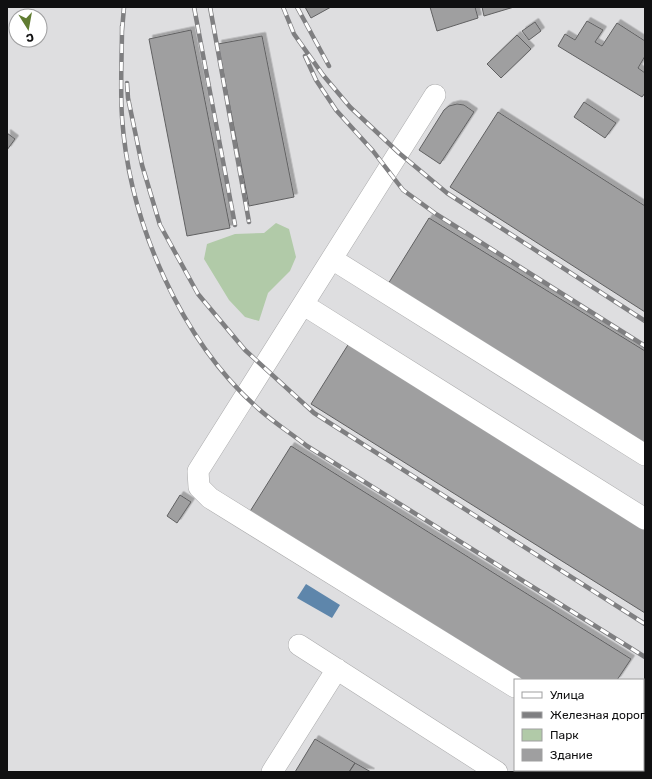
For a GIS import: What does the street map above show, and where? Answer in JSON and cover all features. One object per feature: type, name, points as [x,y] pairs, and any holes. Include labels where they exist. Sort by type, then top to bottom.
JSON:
[{"type":"street","points":[[435,95],[198,471],[199,487],[210,498],[514,685]]},
{"type":"street","points":[[332,259],[645,455]]},
{"type":"street","points":[[304,305],[645,519]]},
{"type":"street","points":[[299,645],[497,772]]},
{"type":"street","points":[[272,772],[337,669]]},
{"type":"green space","points":[[276,223],[289,229],[296,257],[290,271],[268,293],[259,321],[245,317],[229,300],[204,259],[207,244],[235,234],[264,233]]},
{"type":"water","points":[[306,584],[340,605],[332,618],[297,598]]},
{"type":"building","points":[[305,7],[331,7],[311,18]]},
{"type":"building","points":[[430,7],[475,7],[478,18],[437,31]]},
{"type":"building","points":[[482,7],[514,7],[484,16]]},
{"type":"building","points":[[587,21],[603,30],[595,42],[602,46],[617,23],[645,41],[645,56],[638,68],[645,73],[645,93],[642,97],[558,46],[565,34],[575,40]]},
{"type":"building","points":[[535,22],[541,31],[529,40],[522,31]]},
{"type":"building","points":[[191,30],[230,228],[187,236],[149,39]]},
{"type":"building","points":[[517,35],[531,49],[501,78],[487,64]]},
{"type":"building","points":[[262,36],[294,197],[249,206],[218,44]]},
{"type":"building","points":[[584,102],[616,123],[605,138],[574,117]]},
{"type":"building","points":[[457,104],[464,105],[474,112],[440,164],[419,150],[444,110],[449,106]]},
{"type":"building","points":[[498,112],[645,206],[645,312],[450,187]]},
{"type":"building","points":[[7,133],[15,139],[7,150]]},
{"type":"building","points":[[429,218],[645,351],[645,443],[388,284]]},
{"type":"building","points":[[351,340],[645,524],[645,613],[311,404]]},
{"type":"building","points":[[291,446],[631,659],[618,679],[514,679],[249,513]]},
{"type":"building","points":[[180,495],[191,502],[177,523],[167,516]]},
{"type":"building","points":[[315,739],[355,763],[349,772],[295,772]]},
{"type":"building","points":[[355,763],[371,772],[349,772]]},
{"type":"railway","points":[[122,31],[124,7]]},
{"type":"railway","points":[[194,7],[235,225]]},
{"type":"railway","points":[[210,7],[249,222]]},
{"type":"railway","points":[[283,7],[294,34],[323,75],[350,107],[399,153],[447,193],[645,321]]},
{"type":"railway","points":[[297,7],[329,66]]},
{"type":"railway","points":[[122,26],[122,117],[127,157],[135,198],[148,238],[164,278],[184,315],[207,351],[232,383],[261,411],[307,446],[645,657]]},
{"type":"railway","points":[[305,56],[316,80],[336,110],[373,151],[403,190],[436,214],[645,346]]},
{"type":"railway","points":[[127,83],[128,98],[142,165],[160,225],[198,294],[245,350],[314,413],[645,624]]}]
